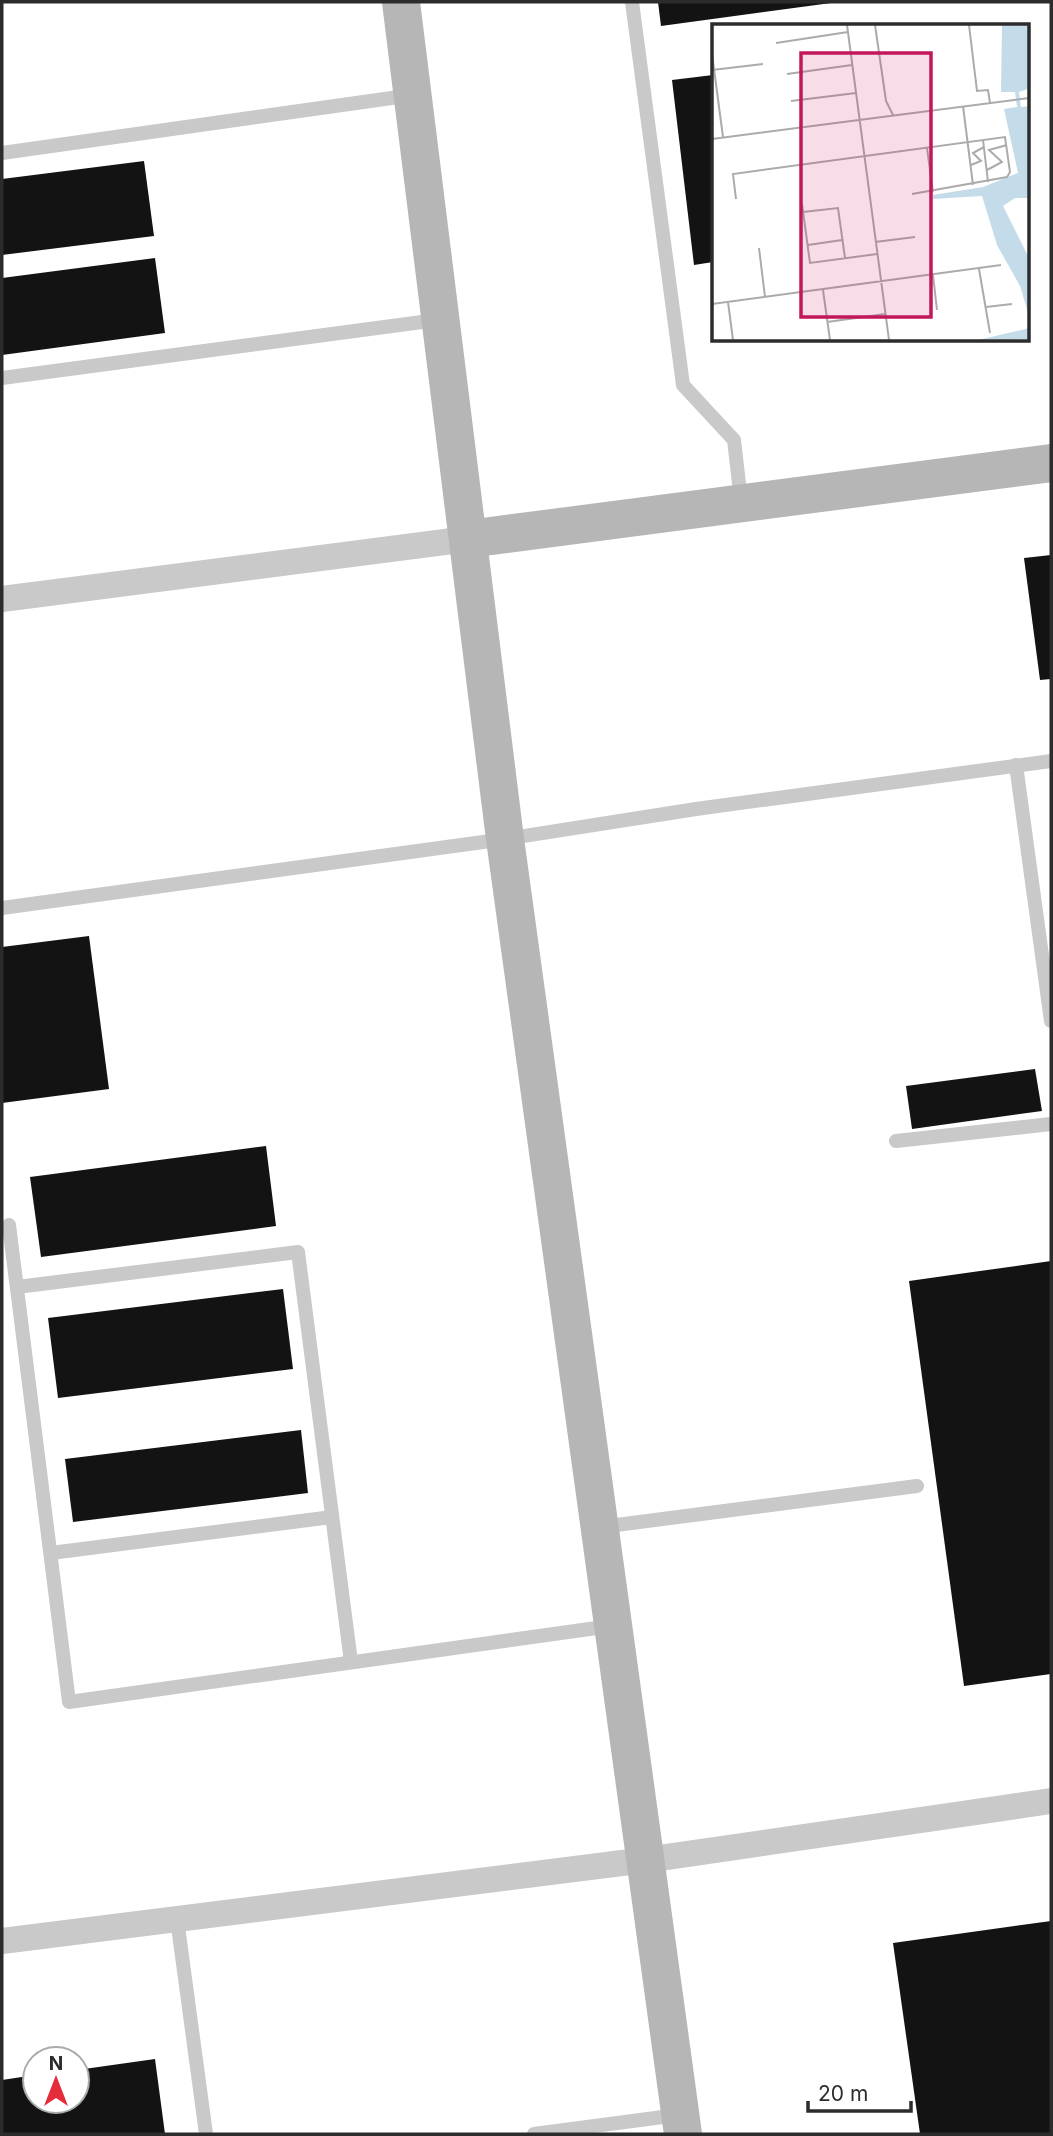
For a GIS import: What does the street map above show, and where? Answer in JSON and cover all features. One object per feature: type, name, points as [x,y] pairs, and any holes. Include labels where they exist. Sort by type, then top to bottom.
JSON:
[{"type":"street","points":[[401,2],[505,839],[682,2124]]},
{"type":"street","points":[[2,599],[1051,463]]},
{"type":"street","points":[[2,1941],[646,1860],[1051,1801]]},
{"type":"lane","points":[[632,2],[683,385],[734,440],[742,504]]},
{"type":"lane","points":[[2,153],[413,94]]},
{"type":"lane","points":[[2,378],[442,319]]},
{"type":"lane","points":[[2,908],[1051,761]]},
{"type":"lane","points":[[1016,765],[1051,1021]]},
{"type":"lane","points":[[896,1141],[1051,1124]]},
{"type":"lane","points":[[9,1225],[69,1702],[613,1626]]},
{"type":"lane","points":[[17,1287],[298,1252],[351,1662]]},
{"type":"lane","points":[[600,1527],[917,1486]]},
{"type":"lane","points":[[51,1553],[332,1517]]},
{"type":"lane","points":[[177,1919],[206,2134]]},
{"type":"lane","points":[[534,2134],[682,2124]]},
{"type":"building","points":[[658,2],[831,2],[831,3],[661,26]]},
{"type":"building","points":[[712,75],[712,262],[694,265],[672,80]]},
{"type":"building","points":[[144,161],[154,236],[2,255],[2,179]]},
{"type":"building","points":[[155,258],[165,333],[2,355],[2,278]]},
{"type":"building","points":[[1051,555],[1051,679],[1040,680],[1024,558]]},
{"type":"building","points":[[89,936],[109,1089],[2,1103],[2,947]]},
{"type":"building","points":[[1035,1069],[1042,1111],[912,1129],[906,1086]]},
{"type":"building","points":[[266,1146],[276,1226],[41,1257],[30,1177]]},
{"type":"building","points":[[1051,1261],[1051,1674],[964,1686],[909,1281]]},
{"type":"building","points":[[283,1289],[293,1369],[58,1398],[48,1318]]},
{"type":"building","points":[[301,1430],[308,1493],[73,1522],[65,1459]]},
{"type":"building","points":[[1051,1921],[1051,2134],[920,2134],[893,1943]]},
{"type":"building","points":[[155,2059],[165,2134],[2,2134],[2,2080],[21,2077],[21,2115],[91,2115],[91,2068]]}]
